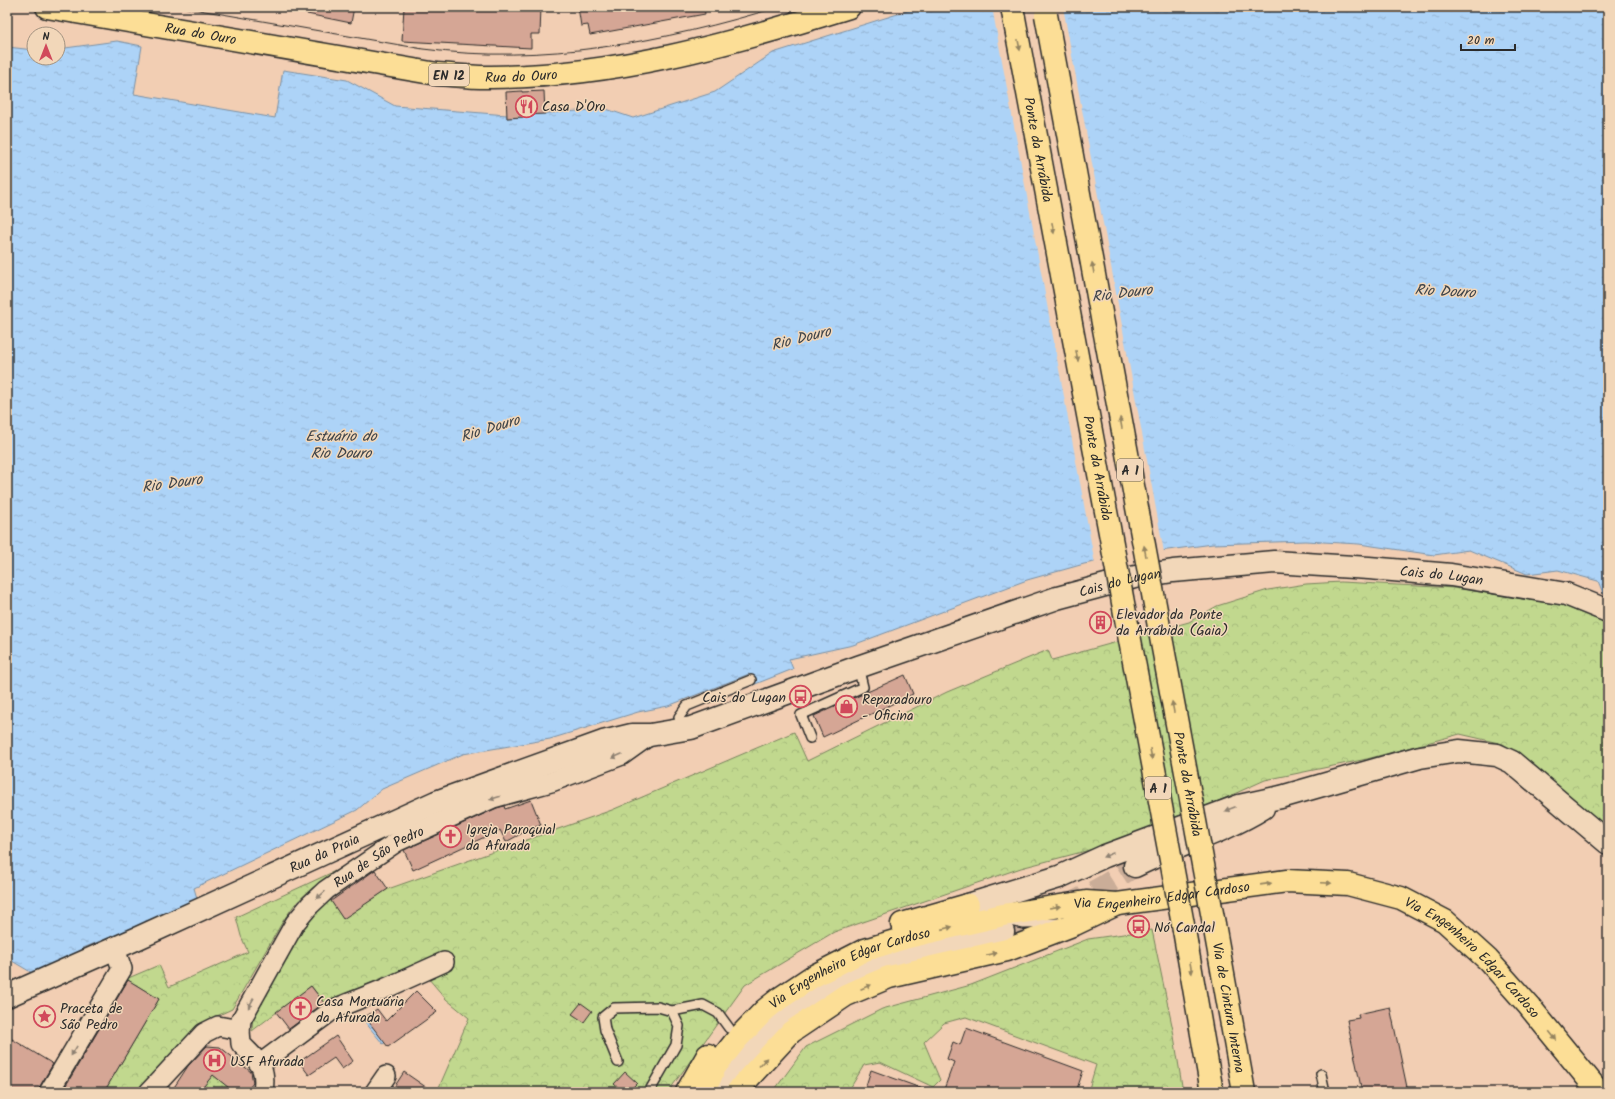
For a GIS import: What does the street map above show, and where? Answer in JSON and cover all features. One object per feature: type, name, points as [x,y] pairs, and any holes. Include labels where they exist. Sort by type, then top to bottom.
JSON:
[{"type":"main road","name":"Rua do Ouro","points":[[47,7],[437,74],[485,77],[534,76],[599,70],[656,60],[727,44],[849,7]]},
{"type":"main road","name":"Ponte da Arrábida","points":[[1012,7],[1184,930],[1212,1092]]},
{"type":"main road","name":"Ponte da Arrábida","points":[[1044,7],[1214,924]]},
{"type":"main road","name":"Cais do Lugan","points":[[650,735],[691,728],[858,667],[1057,598],[1135,577],[1173,572],[1274,562],[1452,575],[1566,594],[1608,610]]},
{"type":"main road","name":"Rua da Praia","points":[[7,996],[115,949],[436,802],[603,742],[632,735],[650,735]]},
{"type":"main road","points":[[1135,866],[1156,855],[1244,820],[1281,797],[1420,757],[1459,751],[1482,752],[1497,755],[1512,762],[1608,843]]},
{"type":"main road","name":"Via Engenheiro Edgar Cardoso","points":[[686,1092],[702,1063],[729,1028],[762,996],[797,970],[816,959],[878,932],[1059,877],[1105,856],[1239,806],[1281,797]]},
{"type":"main road","name":"Via Engenheiro Edgar Cardoso","points":[[704,1092],[715,1067],[751,1024],[779,999],[826,968],[865,950],[908,937],[1003,924],[1086,902],[1117,904],[1287,881],[1348,884],[1401,898],[1445,921],[1488,960],[1529,1006],[1599,1092]]},
{"type":"main road","points":[[737,1092],[791,1032],[846,995],[889,977],[1007,950],[1075,924],[1117,904]]},
{"type":"main road","points":[[712,1092],[750,1045],[767,1028],[784,1012],[817,990],[852,973],[1003,924]]},
{"type":"main road","name":"Via de Cintura Interna","points":[[1214,924],[1244,1092]]},
{"type":"street","name":"Rua de São Pedro","points":[[240,1030],[241,1020],[296,923],[310,905],[326,890],[398,841],[493,798],[551,782],[622,755],[650,735]]},
{"type":"street","points":[[50,1092],[122,969],[115,949]]},
{"type":"street","points":[[260,1064],[334,1009],[384,989],[444,962]]},
{"type":"street","points":[[149,1092],[204,1033],[218,1026],[240,1030],[241,1044],[260,1064],[265,1078],[263,1092]]},
{"type":"street","points":[[375,1092],[386,1076]]},
{"type":"lane","points":[[810,738],[801,715],[863,688],[858,667]]},
{"type":"lane","points":[[681,730],[679,717],[687,706],[752,680]]},
{"type":"lane","points":[[1003,924],[1012,922],[1024,924],[1050,922],[1075,924]]},
{"type":"lane","points":[[618,1062],[605,1030],[603,1017],[614,1008],[658,1007],[672,1011],[703,1005],[718,1013],[729,1028]]},
{"type":"lane","points":[[649,1092],[676,1044],[679,1026],[672,1011]]},
{"type":"lane","points":[[1320,1074],[1325,1092]]},
{"type":"green space","points":[[1341,582],[1455,588],[1561,605],[1608,624],[1608,828],[1558,789],[1515,752],[1503,744],[1460,734],[1367,759],[1265,780],[1139,837],[1021,868],[834,932],[745,985],[668,1092],[437,1092],[469,1018],[446,999],[422,971],[327,1006],[311,986],[252,1031],[253,1012],[300,931],[327,895],[343,918],[388,889],[612,810],[794,732],[807,761],[947,692],[1048,650],[1052,660],[1189,622],[1217,606],[1268,590],[1306,584]]},
{"type":"green space","points":[[348,865],[312,888],[295,904],[283,921],[232,1009],[206,1021],[141,1092],[104,1092],[159,999],[126,979],[159,965],[169,987],[248,952],[241,936],[236,917]]},
{"type":"green space","points":[[1152,930],[1173,1030],[1183,1092],[1088,1092],[1096,1065],[966,1017],[944,1023],[924,1042],[940,1080],[933,1087],[880,1062],[864,1065],[848,1092],[773,1092],[806,1047],[882,1009],[971,985],[1088,939]]},
{"type":"green space","points":[[213,1075],[234,1092],[223,1092],[216,1088],[212,1092],[199,1092]]},
{"type":"water","name":"Estuário do Rio Douro","points":[[920,7],[1608,7],[1608,595],[1603,593],[1598,581],[1558,570],[1527,574],[1469,550],[1434,555],[1359,544],[1305,541],[1213,544],[1130,555],[1084,564],[1027,580],[853,645],[789,659],[793,669],[753,685],[749,674],[668,706],[638,712],[550,739],[463,754],[382,789],[357,810],[194,888],[198,902],[83,948],[84,953],[34,974],[7,958],[7,47],[26,49],[26,66],[66,66],[66,48],[117,41],[142,46],[134,94],[275,118],[283,70],[347,80],[395,106],[507,115],[507,118],[523,117],[523,115],[606,109],[633,118],[715,92],[773,53]]},
{"type":"water","points":[[378,1013],[396,1035],[383,1044],[365,1022]]},
{"type":"pier","points":[[992,7],[1063,7],[1164,552],[1095,564]]},
{"type":"building","points":[[308,7],[354,7],[351,23],[307,14]]},
{"type":"building","points":[[404,7],[541,7],[540,34],[531,34],[531,48],[402,41]]},
{"type":"building","points":[[578,7],[704,7],[705,14],[590,35],[588,25],[581,26]]},
{"type":"building","name":"Casa D'Oro","points":[[544,91],[545,114],[523,115],[523,117],[507,118],[506,92]]},
{"type":"building","points":[[905,675],[913,694],[823,737],[814,716]]},
{"type":"building","name":"Igreja Paroquial da Afurada","points":[[531,800],[541,825],[506,842],[500,830],[413,870],[404,850],[497,808],[504,806],[505,809]]},
{"type":"building","points":[[375,870],[388,889],[343,919],[331,901]]},
{"type":"building","points":[[128,980],[159,999],[104,1092],[62,1092]]},
{"type":"building","name":"Casa Mortuária da Afurada","points":[[311,986],[324,1003],[289,1029],[276,1012]]},
{"type":"building","points":[[416,991],[437,1012],[388,1047],[365,1017],[377,1009],[386,1021]]},
{"type":"building","points":[[581,1003],[592,1011],[584,1022],[572,1014]]},
{"type":"building","points":[[1390,1007],[1408,1092],[1362,1092],[1347,1020],[1359,1018],[1358,1014]]},
{"type":"building","points":[[966,1028],[1083,1071],[1076,1092],[943,1092],[954,1062],[947,1059],[953,1042],[960,1045]]},
{"type":"building","points":[[7,1036],[53,1064],[38,1092],[7,1092]]},
{"type":"building","points":[[336,1036],[353,1061],[342,1069],[334,1058],[309,1075],[299,1062]]},
{"type":"building","name":"USF Afurada","points":[[207,1046],[220,1047],[251,1072],[253,1083],[246,1092],[234,1092],[213,1075],[199,1092],[171,1092],[188,1066]]},
{"type":"building","points":[[871,1070],[926,1090],[926,1092],[864,1092]]},
{"type":"building","points":[[404,1072],[433,1092],[391,1092]]},
{"type":"building","points":[[625,1072],[637,1083],[628,1092],[623,1092],[614,1084]]},
{"type":"tunnel","points":[[1003,932],[1074,902],[1102,887],[1135,866]]},
{"type":"tram line","points":[[182,7],[423,49],[468,53],[513,54],[558,52],[647,40],[735,20],[778,7]]},
{"type":"place","name":"Casa D'Oro","points":[[526,106]]},
{"type":"place","name":"Elevador da Ponte da Arrábida (Gaia)","points":[[1101,622]]},
{"type":"place","name":"Cais do Lugan","points":[[801,697]]},
{"type":"place","name":"Reparadouro - Oficina","points":[[846,707]]},
{"type":"place","name":"Igreja Paroquial da Afurada","points":[[450,837]]},
{"type":"place","name":"Nó Candal","points":[[1139,927]]},
{"type":"place","name":"Casa Mortuária da Afurada","points":[[301,1009]]},
{"type":"place","name":"Praceta de São Pedro","points":[[45,1016]]},
{"type":"place","name":"USF Afurada","points":[[215,1061]]},
{"type":"water label","name":"Rio Douro","points":[[1445,291]]},
{"type":"water label","name":"Rio Douro","points":[[1122,293]]},
{"type":"water label","name":"Rio Douro","points":[[801,338]]},
{"type":"water label","name":"Rio Douro","points":[[490,428]]},
{"type":"water label","name":"Rio Douro","points":[[172,483]]}]
